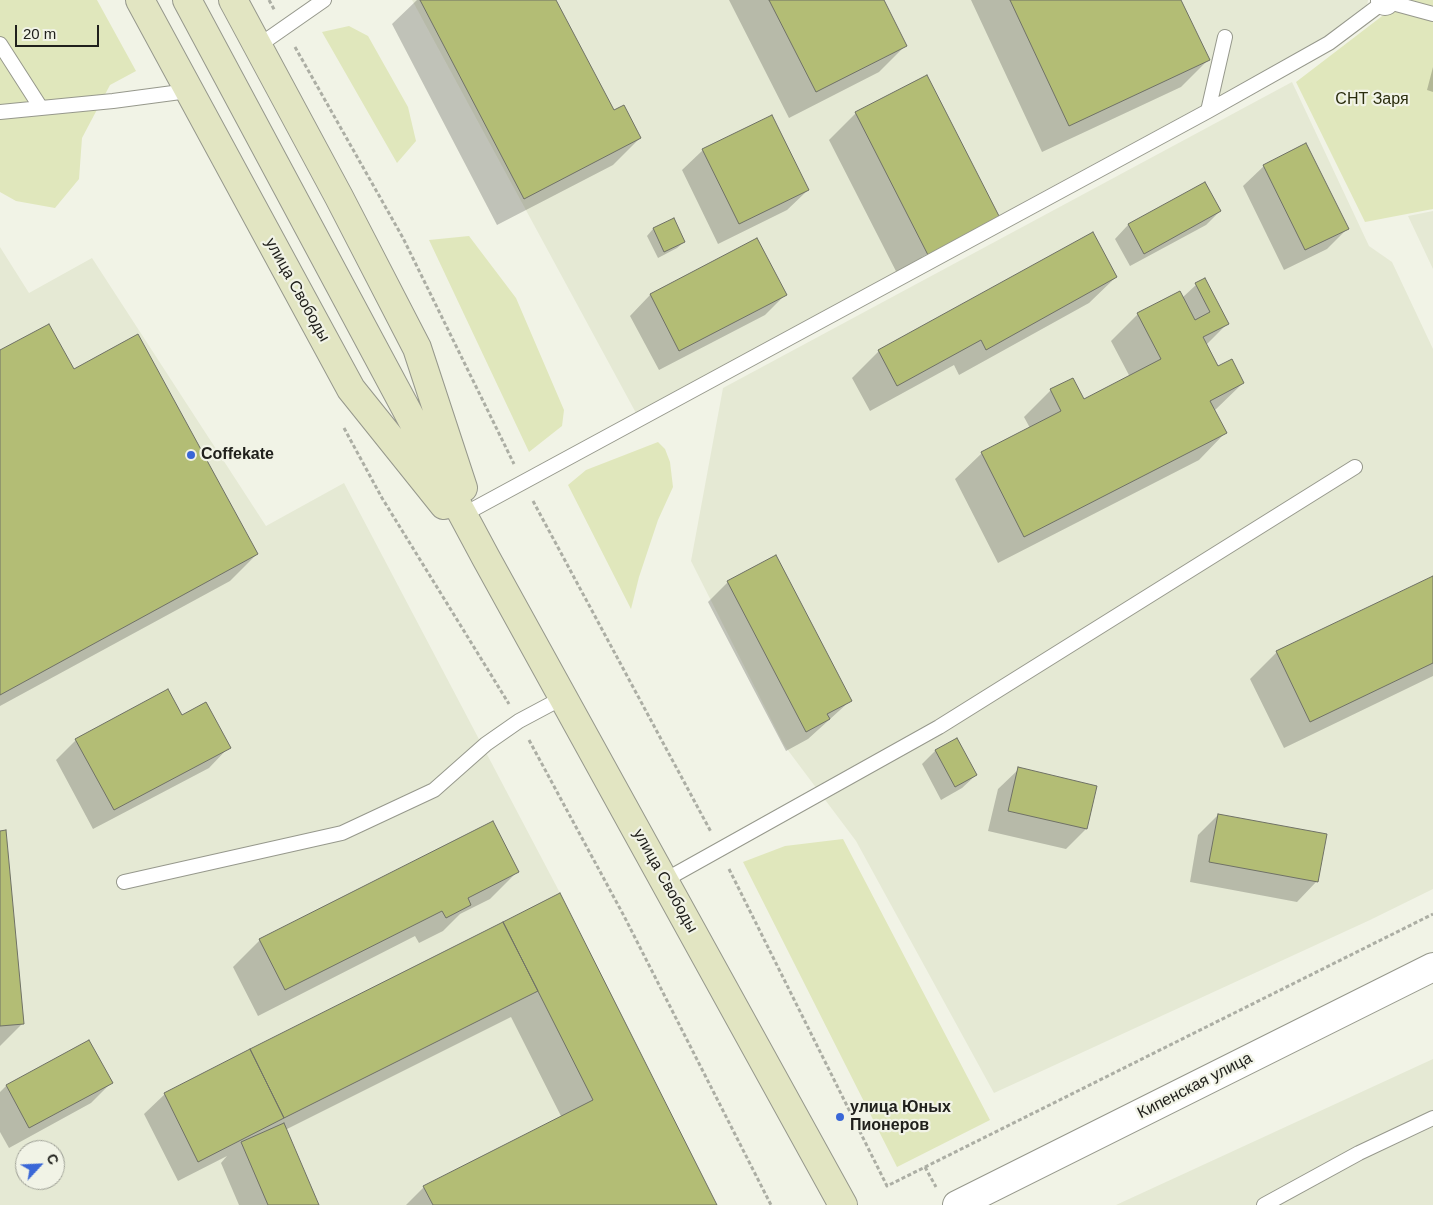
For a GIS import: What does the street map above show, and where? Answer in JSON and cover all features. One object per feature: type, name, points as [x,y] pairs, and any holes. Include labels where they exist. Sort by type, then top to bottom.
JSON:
[{"type":"main road","name":"улица Свободы","points":[[140,0],[351,389],[486,558]]},
{"type":"main road","name":"улица Свободы","points":[[186,0],[486,558],[843,1205]]},
{"type":"main road","name":"улица Свободы","points":[[233,0],[417,348],[486,558]]},
{"type":"street","name":"Кипенская улица","points":[[948,1200],[1433,967]]},
{"type":"lane","points":[[258,46],[324,0]]},
{"type":"lane","points":[[470,511],[1208,111],[1329,43],[1385,1],[1433,14]]},
{"type":"lane","points":[[1208,111],[1225,37]]},
{"type":"lane","points":[[0,44],[41,108]]},
{"type":"lane","points":[[0,112],[188,91]]},
{"type":"lane","points":[[665,880],[939,727],[1355,467]]},
{"type":"lane","points":[[124,882],[342,833],[434,790],[486,744],[519,721],[564,697]]},
{"type":"lane","points":[[1264,1205],[1359,1153],[1433,1118]]},
{"type":"path","points":[[269,0],[403,238],[523,482],[720,849],[887,1186],[1433,914]]},
{"type":"path","points":[[382,498],[519,721],[624,916],[771,1205]]},
{"type":"path","points":[[925,1167],[948,1200]]},
{"type":"shaded area","points":[[412,0],[1368,0],[1366,13],[1297,54],[1027,200],[999,218],[636,413]]},
{"type":"shaded area","points":[[1292,82],[1369,246],[1392,262],[1433,349],[1433,889],[1370,920],[994,1093],[856,841],[784,745],[691,561],[723,388]]},
{"type":"shaded area","points":[[1433,211],[1433,269],[1408,216]]},
{"type":"shaded area","points":[[0,247],[29,293],[92,258],[266,526],[344,483],[560,893],[717,1205],[0,1205]]},
{"type":"shaded area","points":[[1433,1059],[1433,1205],[1116,1205]]},
{"type":"green space","points":[[0,0],[97,0],[136,71],[110,85],[82,138],[79,179],[55,208],[16,201],[0,192]]},
{"type":"green space","name":"СНТ Заря","points":[[1397,0],[1433,0],[1433,209],[1365,222],[1296,82],[1390,10]]},
{"type":"green space","points":[[349,26],[368,36],[408,107],[416,141],[397,163],[322,32]]},
{"type":"green space","points":[[469,236],[516,298],[564,410],[562,426],[529,452],[429,240]]},
{"type":"green space","points":[[658,442],[665,449],[670,462],[673,487],[658,520],[639,577],[631,609],[568,485],[586,470]]},
{"type":"green space","points":[[843,839],[990,1120],[897,1167],[743,862],[785,846]]},
{"type":"building","points":[[420,0],[556,0],[614,110],[624,105],[641,138],[524,199]]},
{"type":"building","points":[[769,0],[884,0],[907,46],[816,92]]},
{"type":"building","points":[[1010,0],[1181,0],[1210,60],[1069,126]]},
{"type":"building","points":[[927,75],[1000,218],[928,255],[855,112]]},
{"type":"building","points":[[772,115],[809,190],[739,224],[702,149]]},
{"type":"building","points":[[1306,143],[1349,229],[1305,250],[1263,165]]},
{"type":"building","points":[[1205,182],[1221,211],[1144,254],[1128,224]]},
{"type":"building","points":[[674,218],[685,242],[664,252],[653,228]]},
{"type":"building","points":[[1093,232],[1117,277],[986,350],[981,340],[897,386],[878,350]]},
{"type":"building","points":[[757,238],[787,295],[679,351],[650,294]]},
{"type":"building","points":[[1205,278],[1229,324],[1203,337],[1218,366],[1232,359],[1244,383],[1210,401],[1227,433],[1024,537],[981,452],[1061,411],[1050,389],[1073,378],[1084,399],[1161,359],[1137,313],[1180,291],[1195,320],[1210,312],[1195,283]]},
{"type":"building","points":[[49,324],[74,369],[138,334],[258,554],[0,695],[0,350]]},
{"type":"building","points":[[776,555],[852,701],[827,714],[830,719],[806,732],[727,581]]},
{"type":"building","points":[[1433,576],[1433,663],[1310,722],[1276,651]]},
{"type":"building","points":[[168,689],[182,715],[206,702],[231,748],[114,810],[75,739]]},
{"type":"building","points":[[957,738],[977,775],[955,787],[935,750]]},
{"type":"building","points":[[1018,767],[1097,786],[1087,829],[1008,811]]},
{"type":"building","points":[[1218,814],[1327,834],[1318,882],[1209,862]]},
{"type":"building","points":[[493,821],[519,872],[468,898],[471,905],[446,918],[442,911],[285,990],[259,939]]},
{"type":"building","points":[[6,830],[24,1024],[0,1026],[0,831]]},
{"type":"building","points":[[560,893],[717,1205],[433,1205],[423,1186],[593,1100],[503,922]]},
{"type":"building","points":[[503,922],[538,991],[284,1118],[250,1049]]},
{"type":"building","points":[[89,1040],[113,1083],[29,1128],[6,1085]]},
{"type":"building","points":[[250,1049],[284,1118],[198,1162],[164,1093]]},
{"type":"building","points":[[284,1123],[319,1205],[268,1205],[241,1142]]},
{"type":"place","name":"Coffekate","points":[[191,455]]},
{"type":"place","name":"улица Юных Пионеров","points":[[840,1117]]}]
